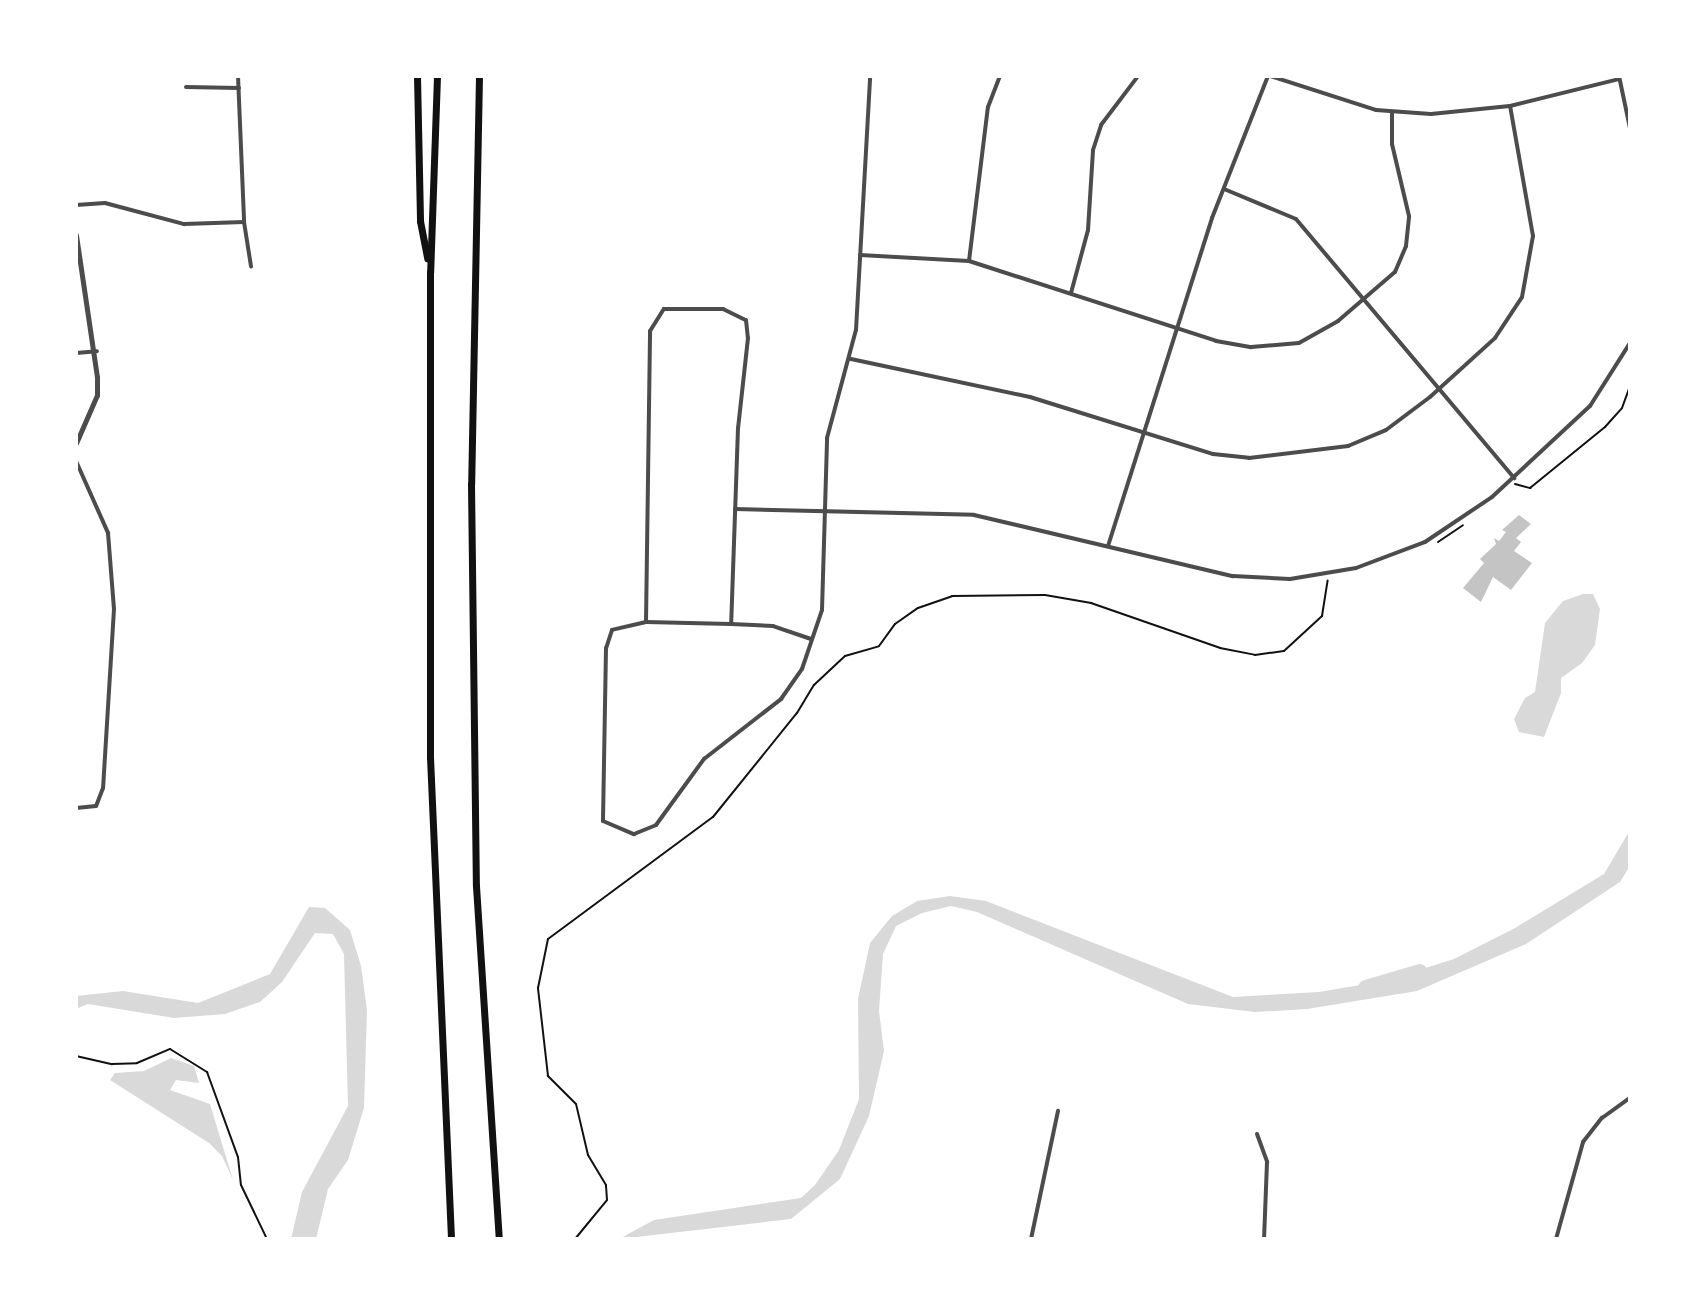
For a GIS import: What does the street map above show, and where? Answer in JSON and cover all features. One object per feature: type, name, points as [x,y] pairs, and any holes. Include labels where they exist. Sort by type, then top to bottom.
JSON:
[{"type":"highway","points":[[417,76],[420,221],[430,272]]},
{"type":"highway","points":[[437,76],[430,272],[430,757],[451,1239]]},
{"type":"highway","points":[[480,76],[471,484],[476,886],[499,1239]]},
{"type":"street","points":[[238,76],[244,222],[251,266]]},
{"type":"street","points":[[811,639],[773,626],[646,622],[616,626],[606,648],[603,821],[634,834],[656,825],[721,741],[781,699],[802,669],[822,610],[827,438],[851,359],[870,76]]},
{"type":"street","points":[[969,261],[988,107],[1000,76]]},
{"type":"street","points":[[1071,293],[1088,230],[1093,150],[1101,125],[1138,76]]},
{"type":"street","points":[[1108,546],[1147,435],[1177,328],[1224,189],[1269,76],[1300,90],[1392,112],[1431,114],[1510,106],[1619,78],[1630,128]]},
{"type":"street","points":[[186,87],[239,88]]},
{"type":"street","points":[[851,359],[1001,389],[1213,454],[1249,458],[1310,454],[1348,446],[1386,430],[1439,389],[1495,338],[1526,287],[1533,236],[1510,106]]},
{"type":"street","points":[[860,255],[969,261],[1177,328],[1251,347],[1299,343],[1328,328],[1395,272],[1406,246],[1409,216],[1392,144],[1392,112]]},
{"type":"street","points":[[1224,189],[1296,219],[1514,478]]},
{"type":"street","points":[[76,205],[105,203],[184,224],[244,222]]},
{"type":"street","points":[[76,235],[97,351],[97,395],[76,443]]},
{"type":"street","points":[[646,622],[650,331],[664,309],[723,309],[746,320],[731,624]]},
{"type":"street","points":[[735,509],[974,515],[1233,576],[1290,579],[1328,572],[1425,542],[1514,478],[1590,406],[1630,343]]},
{"type":"street","points":[[76,353],[97,351]]},
{"type":"street","points":[[76,461],[108,533],[114,609],[103,788],[96,806],[76,808]]},
{"type":"street","points":[[1556,1239],[1583,1142],[1602,1118],[1630,1098]]},
{"type":"street","points":[[1031,1239],[1058,1111]]},
{"type":"street","points":[[1257,1134],[1267,1162],[1264,1239]]},
{"type":"path","points":[[1515,484],[1530,488],[1605,427],[1622,408],[1630,386]]},
{"type":"path","points":[[575,1239],[607,1200],[606,1185],[588,1155],[576,1104],[548,1076],[538,988],[548,939],[713,817],[797,713],[814,685],[845,656],[879,646],[895,624],[918,608],[952,596],[1045,595],[1091,603],[1220,648],[1255,655],[1284,651],[1322,616],[1328,578]]},
{"type":"path","points":[[76,1056],[137,1063],[170,1049],[201,1066],[224,1114],[241,1185],[267,1239]]},
{"type":"shaded area","points":[[1593,594],[1600,609],[1595,645],[1582,663],[1561,678],[1561,693],[1544,737],[1519,732],[1514,719],[1525,698],[1535,692],[1545,623],[1563,601]]},
{"type":"shaded area","points":[[1630,830],[1630,866],[1620,882],[1526,944],[1417,991],[1307,1009],[1255,1012],[1188,1004],[977,912],[951,906],[922,913],[896,926],[883,954],[879,1011],[884,1051],[869,1116],[840,1179],[791,1219],[619,1239],[654,1220],[801,1198],[815,1185],[839,1150],[859,1099],[858,999],[870,943],[892,916],[917,901],[950,896],[986,901],[1233,997],[1319,992],[1384,981],[1454,959],[1515,928],[1604,874]]},
{"type":"shaded area","points":[[309,907],[325,908],[350,930],[361,966],[367,1010],[364,1108],[348,1160],[328,1189],[316,1239],[291,1239],[302,1192],[348,1106],[344,954],[333,934],[315,933],[282,982],[260,1002],[225,1014],[174,1018],[88,1004],[76,1009],[76,996],[123,991],[198,1003],[270,974]]},
{"type":"shaded area","points":[[171,1058],[194,1066],[199,1083],[176,1080],[170,1090],[210,1104],[233,1180],[222,1156],[209,1143],[110,1080],[115,1073],[144,1071]]},
{"type":"building","points":[[1519,515],[1531,524],[1516,538],[1521,542],[1514,551],[1532,563],[1511,590],[1493,577],[1481,602],[1463,588],[1484,563],[1480,559],[1496,544],[1494,538],[1499,541],[1506,532],[1502,530]]},
{"type":"waterway","points":[[1366,988],[1420,972]]}]
